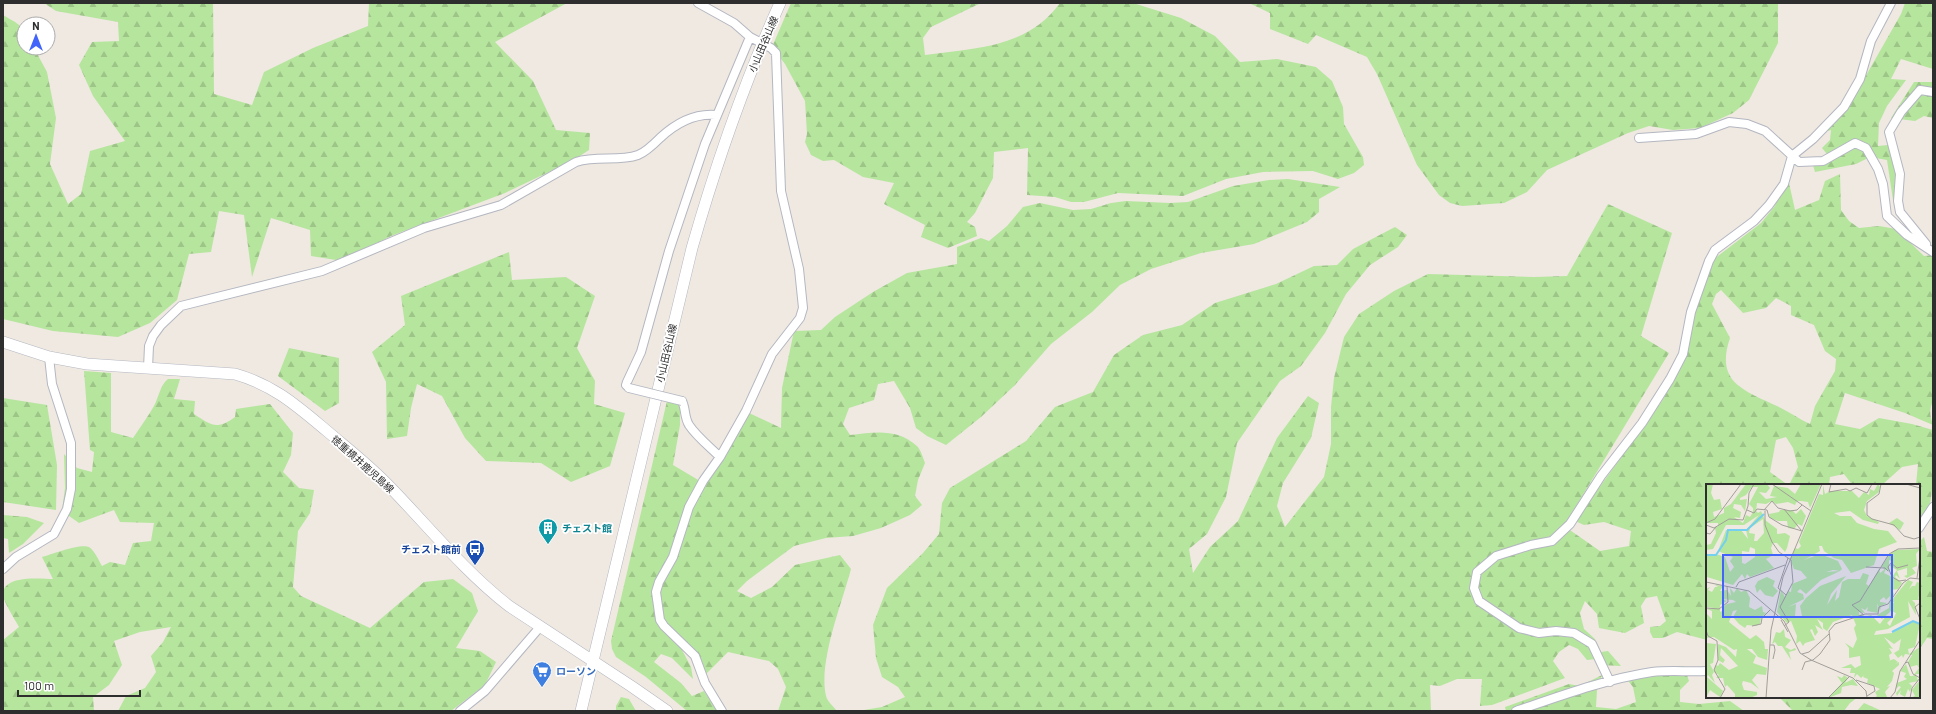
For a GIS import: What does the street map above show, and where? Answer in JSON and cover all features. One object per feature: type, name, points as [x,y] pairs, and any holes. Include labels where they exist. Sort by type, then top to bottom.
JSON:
[{"type":"main road","name":"小山田谷山線","points":[[581,711],[692,248],[722,147],[762,44],[780,3]]},
{"type":"main road","name":"徳重横井鹿児島線","points":[[3,342],[49,357],[87,364],[235,374],[254,379],[274,389],[298,406],[388,485],[470,573],[493,594],[540,627],[593,660],[666,711]]},
{"type":"street","points":[[698,3],[734,23],[750,37],[776,53],[781,191],[799,269],[803,308],[800,318],[772,354],[756,393],[720,457],[703,481],[689,507],[673,557],[659,582],[656,598],[660,620],[664,626],[695,656],[705,684],[722,711]]},
{"type":"street","points":[[1610,682],[1592,644],[1574,633],[1556,631],[1539,633],[1519,628],[1479,601],[1474,588],[1477,572],[1496,556],[1531,545],[1552,541],[1570,524],[1601,476],[1642,423],[1670,379],[1683,354],[1691,312],[1709,261],[1715,250],[1754,221],[1769,205],[1784,184],[1792,156],[1813,139],[1844,107],[1860,79],[1871,41],[1891,3]]},
{"type":"street","points":[[720,457],[689,425],[685,416],[685,406],[682,402],[629,388],[626,385],[641,352],[669,251],[716,115],[750,37]]},
{"type":"street","points":[[1933,92],[1920,90],[1901,112],[1889,132],[1900,174],[1898,201],[1900,212],[1933,252]]},
{"type":"street","points":[[148,368],[149,346],[153,336],[161,325],[182,306],[322,271],[424,228],[501,205],[576,162],[589,158],[626,158],[639,154],[683,121],[702,115],[716,115]]},
{"type":"street","points":[[1639,138],[1696,134],[1729,122],[1747,124],[1765,131],[1799,162],[1823,161],[1855,143],[1866,148],[1878,168],[1884,184],[1887,216],[1908,235],[1933,252]]},
{"type":"street","points":[[3,569],[16,556],[54,534],[67,509],[71,489],[71,443],[52,384],[49,357]]},
{"type":"street","points":[[1920,526],[1933,507]]},
{"type":"street","points":[[460,711],[485,692],[540,627]]},
{"type":"street","points":[[1516,711],[1570,693],[1653,672],[1706,671]]},
{"type":"green space","points":[[44,3],[213,3],[214,94],[252,105],[264,72],[313,48],[368,26],[369,3],[567,3],[495,42],[533,81],[556,130],[590,133],[589,150],[572,161],[505,193],[391,236],[342,261],[311,256],[310,230],[271,218],[252,277],[244,215],[219,211],[211,252],[189,254],[177,300],[150,323],[118,337],[53,331],[3,319],[3,15],[16,23],[16,56],[38,56],[47,72],[56,118],[50,164],[68,204],[81,194],[90,151],[125,141],[93,96],[79,65],[92,42],[119,41],[118,22],[56,11]]},
{"type":"green space","points":[[791,3],[981,3],[931,27],[923,38],[925,55],[981,47],[1016,37],[1032,29],[1047,18],[1060,3],[1133,3],[1181,18],[1215,36],[1240,62],[1277,59],[1316,67],[1332,81],[1343,107],[1344,124],[1363,157],[1364,165],[1354,173],[1338,179],[1313,171],[1263,172],[1226,179],[1183,196],[1118,193],[1084,202],[1071,202],[1055,197],[1027,195],[1028,148],[994,152],[993,178],[975,213],[967,222],[975,227],[977,236],[948,248],[921,237],[925,225],[884,204],[894,183],[863,177],[834,160],[823,161],[811,155],[805,142],[807,134],[805,101],[785,64],[772,47]]},
{"type":"green space","points":[[1249,3],[1778,3],[1778,43],[1749,100],[1733,113],[1700,128],[1673,130],[1649,126],[1628,133],[1547,170],[1527,192],[1504,203],[1462,206],[1450,203],[1439,195],[1417,165],[1377,74],[1367,57],[1316,35],[1308,44],[1270,29],[1270,13]]},
{"type":"green space","points":[[1905,3],[1933,3],[1933,69],[1901,59],[1891,79],[1906,80],[1887,106],[1879,123],[1878,146],[1888,145],[1895,172],[1895,199],[1893,200],[1887,160],[1870,157],[1856,164],[1815,172],[1813,165],[1827,154],[1822,148],[1830,140],[1831,130],[1821,133],[1839,118],[1864,79],[1901,14]]},
{"type":"green space","points":[[1914,82],[1933,82],[1933,118],[1924,116],[1915,121],[1891,118]]},
{"type":"green space","points":[[1785,165],[1795,210],[1819,200],[1825,181],[1840,174],[1841,210],[1849,221],[1859,228],[1879,226],[1896,229],[1924,256],[1933,255],[1933,401],[1930,413],[1933,425],[1905,413],[1845,393],[1835,424],[1860,429],[1879,418],[1912,424],[1933,430],[1933,471],[1931,498],[1928,512],[1920,533],[1920,484],[1916,484],[1918,464],[1902,467],[1883,484],[1851,484],[1844,474],[1830,477],[1829,484],[1793,484],[1790,483],[1798,467],[1793,448],[1786,437],[1776,440],[1770,472],[1787,484],[1706,484],[1706,640],[1677,632],[1663,638],[1653,638],[1650,632],[1650,627],[1660,626],[1666,621],[1657,596],[1646,598],[1641,606],[1644,623],[1625,633],[1599,628],[1597,614],[1585,601],[1580,613],[1584,629],[1595,639],[1601,652],[1608,651],[1621,666],[1600,665],[1596,659],[1587,660],[1578,649],[1569,645],[1559,652],[1553,661],[1565,678],[1492,705],[1480,706],[1482,679],[1457,679],[1440,686],[1430,685],[1431,711],[858,711],[882,707],[905,697],[898,687],[882,677],[876,658],[873,625],[887,588],[923,553],[939,534],[942,503],[950,488],[1026,441],[1055,407],[1093,392],[1114,355],[1143,335],[1182,325],[1215,303],[1276,284],[1314,266],[1337,265],[1353,249],[1395,227],[1407,235],[1398,247],[1370,265],[1346,294],[1325,333],[1301,366],[1280,381],[1237,443],[1226,497],[1207,534],[1189,549],[1193,573],[1210,547],[1238,521],[1277,438],[1308,396],[1319,403],[1311,438],[1283,483],[1277,506],[1285,527],[1324,477],[1331,444],[1331,407],[1334,378],[1344,337],[1359,314],[1394,291],[1428,274],[1534,277],[1567,276],[1608,204],[1672,233],[1641,336],[1669,353],[1564,526],[1600,551],[1629,546],[1631,531],[1604,522],[1584,525],[1575,521],[1662,401],[1685,359],[1690,321],[1714,259],[1761,223],[1775,206],[1783,179]],"holes":[[[1721,290],[1743,313],[1766,308],[1776,298],[1791,306],[1791,315],[1814,325],[1825,351],[1836,359],[1835,371],[1815,406],[1810,424],[1743,389],[1729,375],[1726,365],[1726,353],[1730,338],[1712,304],[1716,294]]]},
{"type":"green space","points":[[1288,179],[1340,187],[1319,199],[1319,212],[1307,222],[1254,244],[1201,253],[1151,269],[1120,285],[1092,312],[1051,344],[1015,385],[981,417],[946,445],[927,436],[916,428],[910,408],[894,381],[878,384],[874,400],[849,408],[843,424],[850,435],[877,432],[894,434],[902,436],[917,446],[925,463],[918,480],[915,496],[922,505],[910,515],[881,528],[853,536],[826,538],[794,546],[747,581],[737,591],[751,598],[772,587],[795,565],[840,555],[851,569],[832,632],[825,667],[824,682],[826,696],[837,711],[778,711],[786,687],[778,669],[769,661],[728,652],[701,679],[688,647],[682,650],[691,667],[693,679],[672,658],[661,654],[654,662],[681,683],[692,696],[704,691],[717,711],[687,711],[646,677],[616,657],[612,649],[611,641],[667,401],[680,404],[680,425],[673,465],[705,484],[726,454],[749,413],[781,428],[782,388],[794,331],[821,330],[835,317],[873,292],[907,273],[957,264],[957,247],[981,238],[989,241],[1007,226],[1023,207],[1040,203],[1073,210],[1091,209],[1111,203],[1126,201],[1170,203],[1188,202],[1233,186],[1269,180]]},
{"type":"green space","points":[[509,252],[512,280],[566,277],[595,296],[577,348],[595,381],[594,404],[625,413],[610,466],[571,482],[541,463],[486,461],[465,438],[442,396],[417,384],[411,408],[407,436],[387,439],[386,382],[372,352],[405,325],[401,296]]},
{"type":"green space","points":[[289,348],[339,358],[339,403],[325,411],[278,376]]},
{"type":"green space","points":[[84,371],[111,373],[111,432],[133,438],[152,410],[161,388],[168,379],[180,379],[174,399],[195,401],[194,414],[214,425],[224,424],[235,417],[236,409],[270,404],[293,433],[291,455],[283,472],[299,488],[314,490],[310,513],[298,531],[293,587],[301,596],[370,628],[424,582],[453,579],[472,593],[478,611],[456,648],[480,651],[496,662],[485,685],[451,711],[118,711],[126,696],[145,688],[156,672],[151,656],[163,642],[171,627],[140,632],[114,641],[122,665],[109,685],[93,697],[94,711],[3,711],[3,640],[19,627],[3,597],[4,590],[8,584],[22,579],[53,579],[42,557],[59,551],[85,546],[89,547],[93,551],[102,566],[110,562],[125,565],[133,543],[151,541],[154,523],[120,522],[114,510],[79,523],[62,511],[65,488],[64,454],[77,468],[92,472],[94,452],[90,450]]},
{"type":"green space","points":[[3,398],[47,405],[57,465],[56,510],[3,502]]},
{"type":"green space","points":[[3,515],[27,517],[44,523],[23,544],[9,553],[8,539],[3,538]]},
{"type":"green space","points":[[1924,537],[1927,551],[1933,552],[1933,639],[1927,638],[1920,648],[1920,541]]},
{"type":"green space","points":[[1684,666],[1689,681],[1680,690],[1680,702],[1699,704],[1730,701],[1744,711],[1506,711],[1505,707],[1569,684],[1580,686],[1602,675],[1597,690],[1596,707],[1616,709],[1636,702],[1633,687],[1622,673],[1649,668]]},
{"type":"green space","points":[[621,697],[629,699],[636,711],[616,711],[616,706]]},
{"type":"green space","points":[[1780,698],[1857,698],[1850,703],[1844,711],[1793,711]]},
{"type":"green space","points":[[1864,703],[1882,711],[1857,711]]},
{"type":"place","name":"チェスト館","points":[[548,545]]},
{"type":"place","name":"チェスト館前","points":[[475,566]]},
{"type":"place","name":"ローソン","points":[[542,688]]}]
